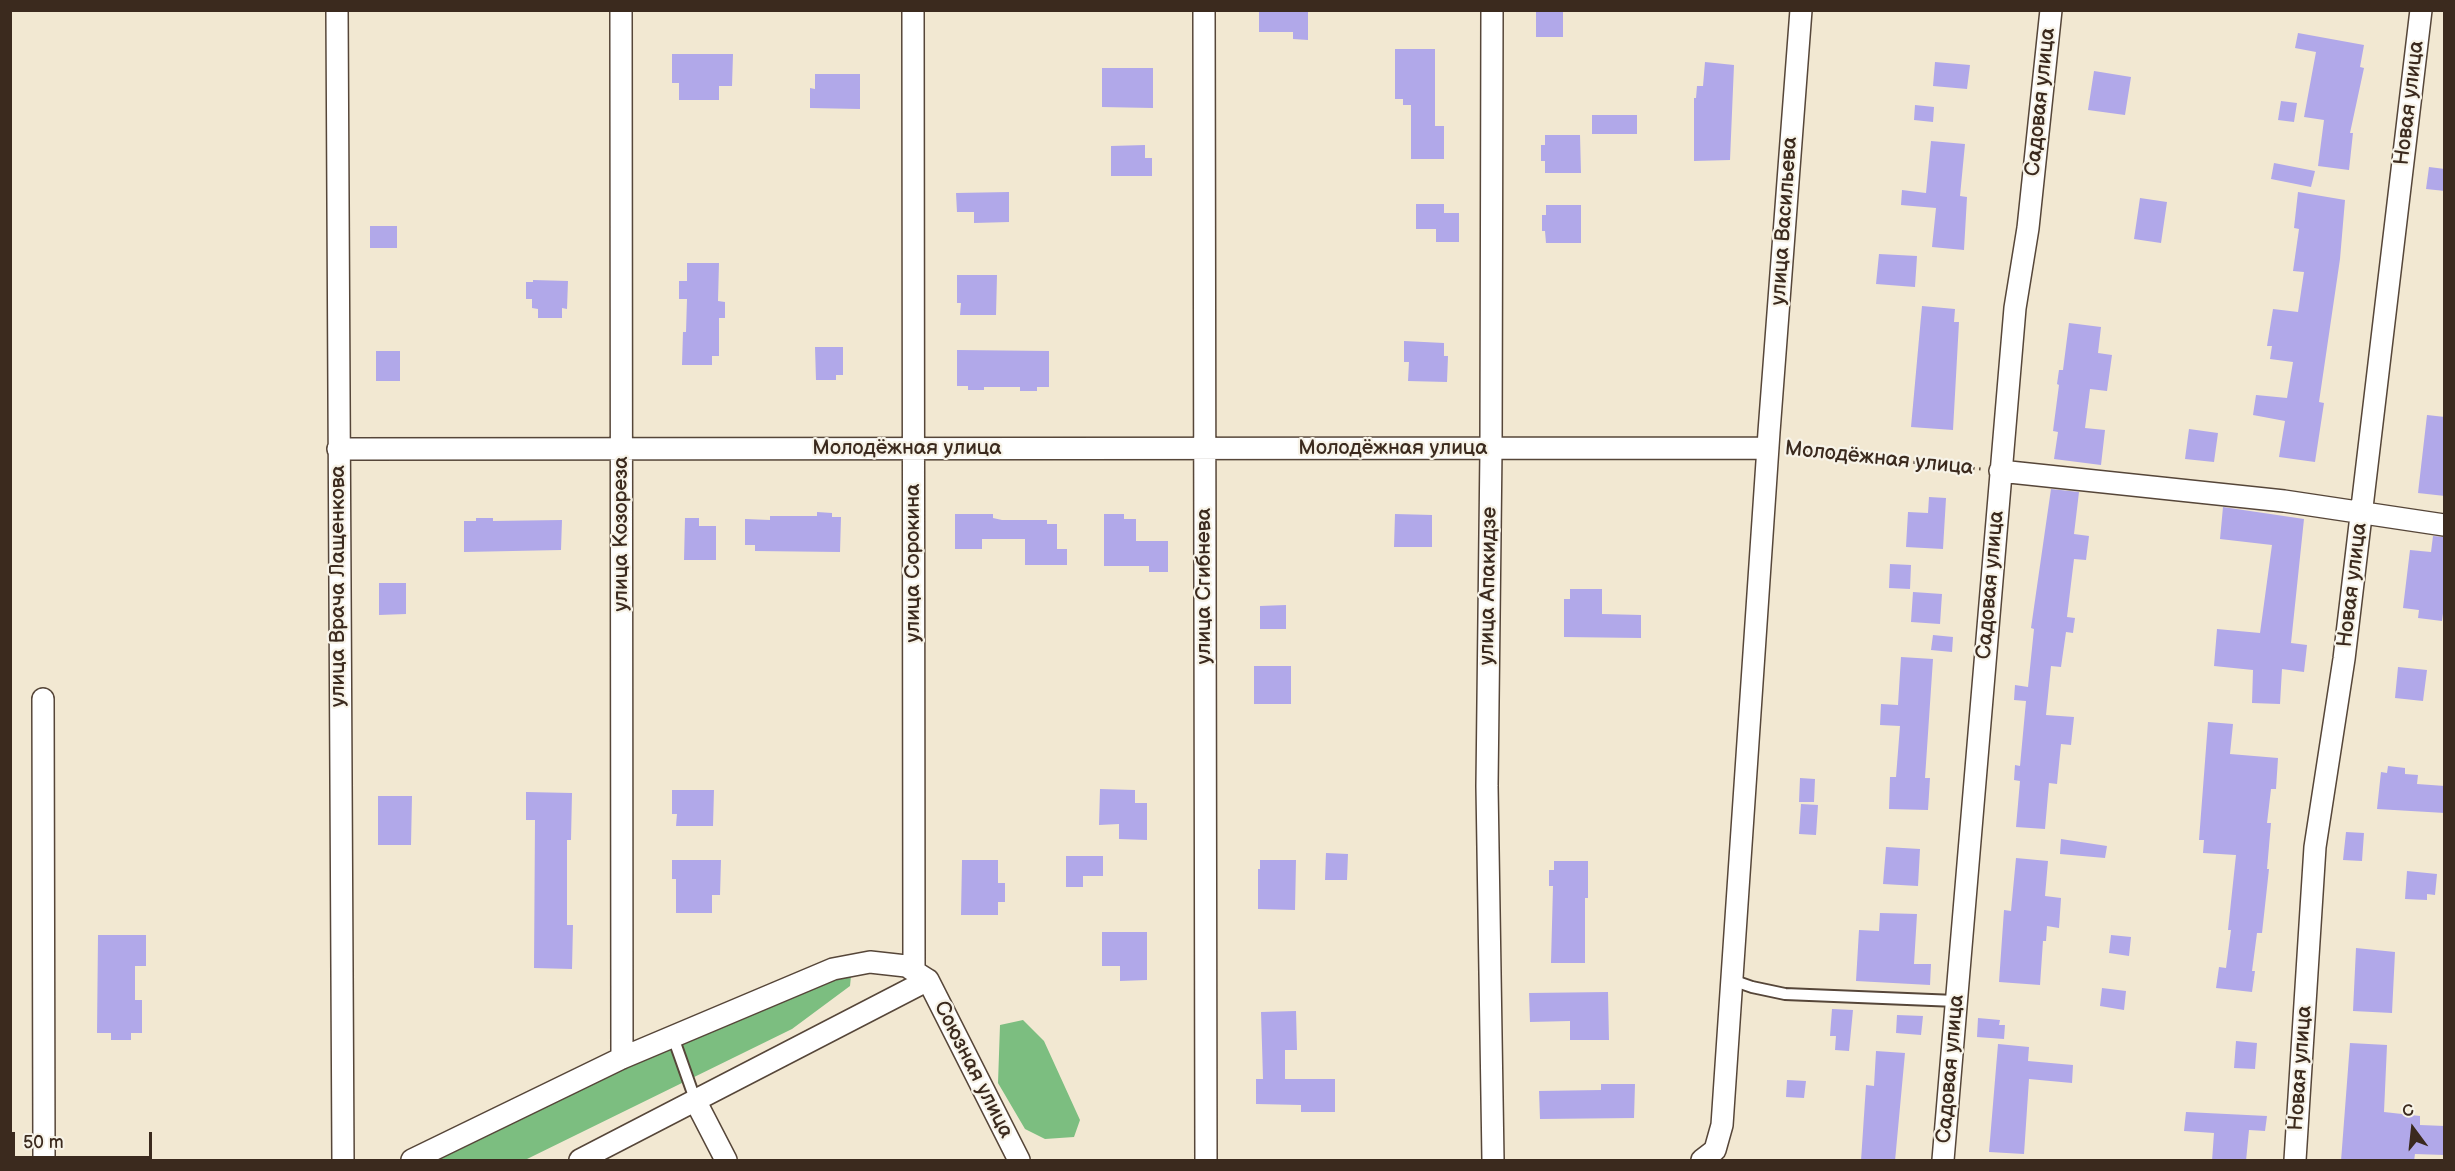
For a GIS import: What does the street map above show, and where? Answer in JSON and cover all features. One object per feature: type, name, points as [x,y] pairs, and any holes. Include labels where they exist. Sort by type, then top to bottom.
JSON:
[{"type":"street","name":"улица Врача Лащенкова","points":[[337,10],[343,1161]]},
{"type":"street","name":"улица Козореза","points":[[621,10],[622,1058]]},
{"type":"street","name":"улица Сорокина","points":[[913,10],[914,449],[921,976]]},
{"type":"street","name":"улица Сгибнева","points":[[1204,10],[1206,1161]]},
{"type":"street","name":"улица Апакидзе","points":[[1492,10],[1491,449],[1487,786],[1492,1161]]},
{"type":"street","name":"улица Васильева","points":[[1702,1161],[1715,1150],[1722,1125],[1768,440],[1801,10]]},
{"type":"street","name":"Садовая улица","points":[[1943,1161],[2015,308],[2028,228],[2051,10]]},
{"type":"street","name":"Новая улица","points":[[2295,1161],[2315,847],[2344,659],[2421,10]]},
{"type":"street","name":"Молодёжная улица","points":[[338,449],[1491,449],[1768,440]]},
{"type":"street","name":"Молодёжная улица","points":[[2000,471],[2284,501],[2445,525]]},
{"type":"street","points":[[43,699],[44,1161]]},
{"type":"street","points":[[412,1161],[622,1058],[833,969],[870,962],[906,966],[921,976],[696,1102],[580,1161]]},
{"type":"street","name":"Союзная улица","points":[[921,976],[1019,1161]]},
{"type":"street","points":[[696,1102],[726,1161]]},
{"type":"lane","points":[[1732,980],[1785,994],[1956,1001]]},
{"type":"lane","points":[[673,1037],[696,1102]]},
{"type":"path","name":"Молодёжная улица","points":[[1768,440],[2000,471]]},
{"type":"green space","points":[[851,976],[850,986],[792,1029],[525,1160],[423,1160],[672,1041],[833,977]]},
{"type":"green space","points":[[1023,1020],[1044,1041],[1080,1120],[1074,1137],[1045,1139],[1025,1129],[998,1083],[1000,1025]]},
{"type":"building","points":[[1259,10],[1308,10],[1308,40],[1293,39],[1293,32],[1259,32]]},
{"type":"building","points":[[1536,10],[1563,10],[1563,37],[1536,37]]},
{"type":"building","points":[[2298,33],[2364,45],[2360,67],[2364,68],[2350,133],[2353,133],[2349,170],[2318,166],[2324,120],[2304,117],[2316,52],[2295,48]]},
{"type":"building","points":[[1395,49],[1435,49],[1435,126],[1444,126],[1444,159],[1411,159],[1411,105],[1403,105],[1403,99],[1395,99]]},
{"type":"building","points":[[672,54],[733,54],[732,86],[719,86],[719,100],[679,100],[679,83],[672,83]]},
{"type":"building","points":[[1705,62],[1734,65],[1730,160],[1694,161],[1694,98],[1696,98],[1697,86],[1703,86]]},
{"type":"building","points":[[1935,62],[1970,65],[1967,89],[1933,86]]},
{"type":"building","points":[[1102,68],[1153,68],[1153,108],[1102,107]]},
{"type":"building","points":[[2094,71],[2131,77],[2125,115],[2088,110]]},
{"type":"building","points":[[815,74],[860,74],[860,109],[810,108],[810,88],[815,89]]},
{"type":"building","points":[[2281,101],[2297,103],[2294,122],[2278,120]]},
{"type":"building","points":[[1915,105],[1934,107],[1933,122],[1914,120]]},
{"type":"building","points":[[1592,115],[1637,115],[1637,134],[1592,134]]},
{"type":"building","points":[[1545,135],[1580,135],[1581,173],[1545,173],[1545,161],[1541,161],[1541,145],[1545,145]]},
{"type":"building","points":[[1931,141],[1965,144],[1960,196],[1967,197],[1964,250],[1932,247],[1936,208],[1901,205],[1902,190],[1926,193]]},
{"type":"building","points":[[1145,145],[1145,158],[1152,158],[1152,176],[1111,176],[1111,146]]},
{"type":"building","points":[[2274,163],[2315,171],[2311,187],[2271,179]]},
{"type":"building","points":[[2429,167],[2445,169],[2445,191],[2426,189]]},
{"type":"building","points":[[1009,192],[1009,222],[974,223],[974,212],[957,212],[956,193]]},
{"type":"building","points":[[2298,192],[2345,200],[2340,259],[2319,402],[2324,403],[2315,462],[2279,457],[2285,421],[2253,415],[2256,395],[2287,398],[2293,362],[2270,359],[2272,346],[2267,346],[2273,309],[2298,312],[2304,272],[2293,271],[2299,229],[2294,228]]},
{"type":"building","points":[[2140,198],[2167,202],[2161,243],[2134,239]]},
{"type":"building","points":[[1416,204],[1444,204],[1444,213],[1459,213],[1459,242],[1436,242],[1436,229],[1416,229]]},
{"type":"building","points":[[1546,205],[1581,205],[1581,243],[1546,243],[1545,231],[1542,231],[1542,215],[1546,215]]},
{"type":"building","points":[[370,226],[397,226],[397,248],[370,248]]},
{"type":"building","points":[[1879,254],[1917,256],[1915,287],[1876,284]]},
{"type":"building","points":[[687,263],[719,263],[718,301],[725,302],[725,318],[719,318],[719,356],[712,356],[712,365],[682,365],[687,299],[679,299],[679,281],[687,281]]},
{"type":"building","points":[[957,275],[997,275],[996,315],[960,315],[961,303],[957,303]]},
{"type":"building","points":[[533,280],[568,281],[567,309],[562,308],[562,318],[538,318],[538,309],[532,308],[532,299],[526,299],[526,282],[533,282]]},
{"type":"building","points":[[1922,306],[1955,309],[1954,322],[1959,322],[1953,430],[1911,427]]},
{"type":"building","points":[[2069,323],[2101,327],[2098,353],[2112,355],[2107,391],[2090,389],[2085,428],[2105,430],[2101,465],[2054,459],[2058,432],[2053,431],[2059,385],[2057,384],[2059,370],[2063,370]]},
{"type":"building","points":[[1404,341],[1444,343],[1444,356],[1448,356],[1447,382],[1408,381],[1409,362],[1404,362]]},
{"type":"building","points":[[815,347],[843,347],[843,375],[836,375],[836,380],[816,380]]},
{"type":"building","points":[[957,350],[1049,351],[1049,387],[1037,387],[1037,391],[1020,391],[1020,387],[984,387],[984,390],[968,390],[968,386],[957,386]]},
{"type":"building","points":[[376,351],[400,351],[400,381],[376,381]]},
{"type":"building","points":[[2427,415],[2445,417],[2445,496],[2418,493]]},
{"type":"building","points":[[2189,429],[2218,433],[2214,462],[2185,459]]},
{"type":"building","points":[[2051,489],[2079,492],[2074,534],[2089,536],[2086,560],[2074,559],[2067,617],[2075,618],[2073,633],[2066,632],[2061,667],[2051,666],[2046,715],[2074,717],[2071,745],[2061,744],[2057,784],[2049,783],[2045,829],[2016,827],[2020,781],[2014,780],[2015,765],[2020,766],[2026,701],[2014,700],[2015,685],[2028,687],[2034,629],[2031,628]]},
{"type":"building","points":[[1929,497],[1946,498],[1943,549],[1906,547],[1908,512],[1928,513]]},
{"type":"building","points":[[2223,507],[2304,519],[2291,643],[2307,645],[2304,672],[2282,669],[2280,704],[2252,703],[2253,670],[2214,666],[2217,629],[2260,633],[2272,545],[2220,539]]},
{"type":"building","points":[[817,512],[832,513],[832,517],[841,517],[840,552],[755,551],[755,545],[745,545],[745,519],[770,520],[770,516],[817,516]]},
{"type":"building","points":[[955,514],[993,514],[993,518],[1002,520],[1047,520],[1047,524],[1057,524],[1057,549],[1067,549],[1067,565],[1025,565],[1025,539],[982,539],[982,549],[955,549]]},
{"type":"building","points":[[1104,514],[1124,514],[1124,519],[1136,519],[1136,541],[1168,541],[1168,572],[1149,572],[1149,566],[1104,566]]},
{"type":"building","points":[[1395,514],[1432,515],[1432,547],[1394,547]]},
{"type":"building","points":[[476,518],[493,518],[493,521],[562,520],[561,550],[464,552],[464,521],[476,521]]},
{"type":"building","points":[[685,518],[699,518],[699,526],[716,526],[716,560],[684,560]]},
{"type":"building","points":[[2433,536],[2445,537],[2445,598],[2442,621],[2418,618],[2419,610],[2403,608],[2410,550],[2431,552]]},
{"type":"building","points":[[1890,564],[1911,565],[1910,589],[1889,588]]},
{"type":"building","points":[[379,583],[406,583],[406,614],[379,615]]},
{"type":"building","points":[[1570,589],[1602,589],[1602,614],[1641,615],[1641,638],[1564,637],[1564,599],[1570,599]]},
{"type":"building","points":[[1913,592],[1942,594],[1940,624],[1911,622]]},
{"type":"building","points":[[1286,605],[1286,629],[1260,629],[1260,606]]},
{"type":"building","points":[[1933,635],[1953,637],[1952,652],[1931,650]]},
{"type":"building","points":[[1901,657],[1933,659],[1925,778],[1930,778],[1928,810],[1889,809],[1890,777],[1896,777],[1900,726],[1880,725],[1881,704],[1898,705]]},
{"type":"building","points":[[1254,666],[1291,666],[1291,704],[1254,704]]},
{"type":"building","points":[[2398,667],[2427,670],[2423,701],[2395,698]]},
{"type":"building","points":[[2208,722],[2233,724],[2230,754],[2278,758],[2276,789],[2271,789],[2267,823],[2271,823],[2267,869],[2269,869],[2262,933],[2257,933],[2252,992],[2216,988],[2219,967],[2226,968],[2236,855],[2203,853],[2204,840],[2199,840]]},
{"type":"building","points":[[2388,766],[2405,768],[2405,774],[2418,775],[2417,784],[2445,786],[2445,813],[2377,809],[2381,772],[2387,773]]},
{"type":"building","points":[[1800,778],[1815,779],[1814,802],[1799,802]]},
{"type":"building","points":[[1100,789],[1135,790],[1135,803],[1147,803],[1147,840],[1119,839],[1119,824],[1099,825]]},
{"type":"building","points":[[672,790],[714,790],[713,826],[676,826],[677,814],[672,814]]},
{"type":"building","points":[[526,792],[572,793],[571,840],[567,840],[567,925],[573,925],[572,969],[534,968],[535,820],[526,820]]},
{"type":"building","points":[[378,796],[412,796],[411,845],[378,845]]},
{"type":"building","points":[[1801,804],[1818,805],[1816,835],[1799,834]]},
{"type":"building","points":[[2346,832],[2364,833],[2362,861],[2343,860]]},
{"type":"building","points":[[2061,839],[2107,846],[2105,858],[2060,854]]},
{"type":"building","points":[[1886,847],[1920,849],[1918,886],[1883,884]]},
{"type":"building","points":[[1326,853],[1348,854],[1347,880],[1325,880]]},
{"type":"building","points":[[1066,856],[1103,856],[1103,876],[1083,876],[1083,887],[1066,887]]},
{"type":"building","points":[[2016,858],[2048,861],[2045,896],[2061,898],[2059,928],[2047,926],[2046,941],[2043,941],[2040,985],[1999,982],[2004,910],[2011,911]]},
{"type":"building","points":[[672,860],[721,860],[720,895],[712,895],[712,913],[676,913],[676,879],[672,879]]},
{"type":"building","points":[[962,860],[998,860],[998,883],[1005,883],[1005,902],[998,902],[998,915],[961,915]]},
{"type":"building","points":[[1260,860],[1296,860],[1295,910],[1258,909]]},
{"type":"building","points":[[1554,861],[1588,861],[1588,898],[1585,898],[1585,963],[1551,963],[1553,886],[1549,886],[1549,870],[1554,870]]},
{"type":"building","points":[[2407,871],[2437,874],[2435,895],[2427,894],[2427,900],[2405,899]]},
{"type":"building","points":[[1880,913],[1917,914],[1914,964],[1931,964],[1930,985],[1856,981],[1859,930],[1879,931]]},
{"type":"building","points":[[1102,932],[1147,932],[1147,980],[1120,981],[1120,966],[1102,966]]},
{"type":"building","points":[[98,935],[146,935],[146,966],[135,966],[135,1000],[142,1000],[142,1033],[131,1033],[131,1040],[111,1040],[111,1033],[97,1033]]},
{"type":"building","points":[[2111,935],[2131,937],[2129,956],[2109,953]]},
{"type":"building","points":[[2356,948],[2395,952],[2392,1013],[2353,1011]]},
{"type":"building","points":[[2102,988],[2126,991],[2124,1010],[2100,1006]]},
{"type":"building","points":[[1608,992],[1609,1040],[1570,1040],[1570,1021],[1530,1022],[1529,993]]},
{"type":"building","points":[[1832,1009],[1853,1010],[1849,1051],[1835,1050],[1836,1036],[1830,1036]]},
{"type":"building","points":[[1296,1011],[1297,1050],[1285,1050],[1285,1079],[1335,1079],[1335,1112],[1301,1112],[1301,1105],[1256,1104],[1256,1079],[1263,1079],[1261,1012]]},
{"type":"building","points":[[1897,1015],[1923,1016],[1921,1035],[1896,1033]]},
{"type":"building","points":[[1978,1018],[2000,1020],[1999,1025],[2005,1025],[2004,1039],[1977,1037]]},
{"type":"building","points":[[2236,1041],[2257,1043],[2255,1069],[2234,1068]]},
{"type":"building","points":[[2350,1043],[2387,1045],[2384,1112],[2420,1116],[2420,1125],[2445,1126],[2445,1155],[2415,1154],[2414,1161],[2341,1161]]},
{"type":"building","points":[[1998,1044],[2029,1047],[2028,1061],[2073,1065],[2072,1083],[2029,1079],[2024,1154],[1989,1152]]},
{"type":"building","points":[[1876,1051],[1905,1053],[1895,1161],[1861,1161],[1866,1085],[1874,1086]]},
{"type":"building","points":[[1787,1080],[1806,1081],[1804,1098],[1786,1097]]},
{"type":"building","points":[[1601,1084],[1635,1084],[1634,1118],[1540,1119],[1539,1091],[1601,1090]]},
{"type":"building","points":[[2186,1112],[2267,1116],[2265,1131],[2249,1130],[2246,1161],[2212,1161],[2214,1133],[2184,1131]]}]
